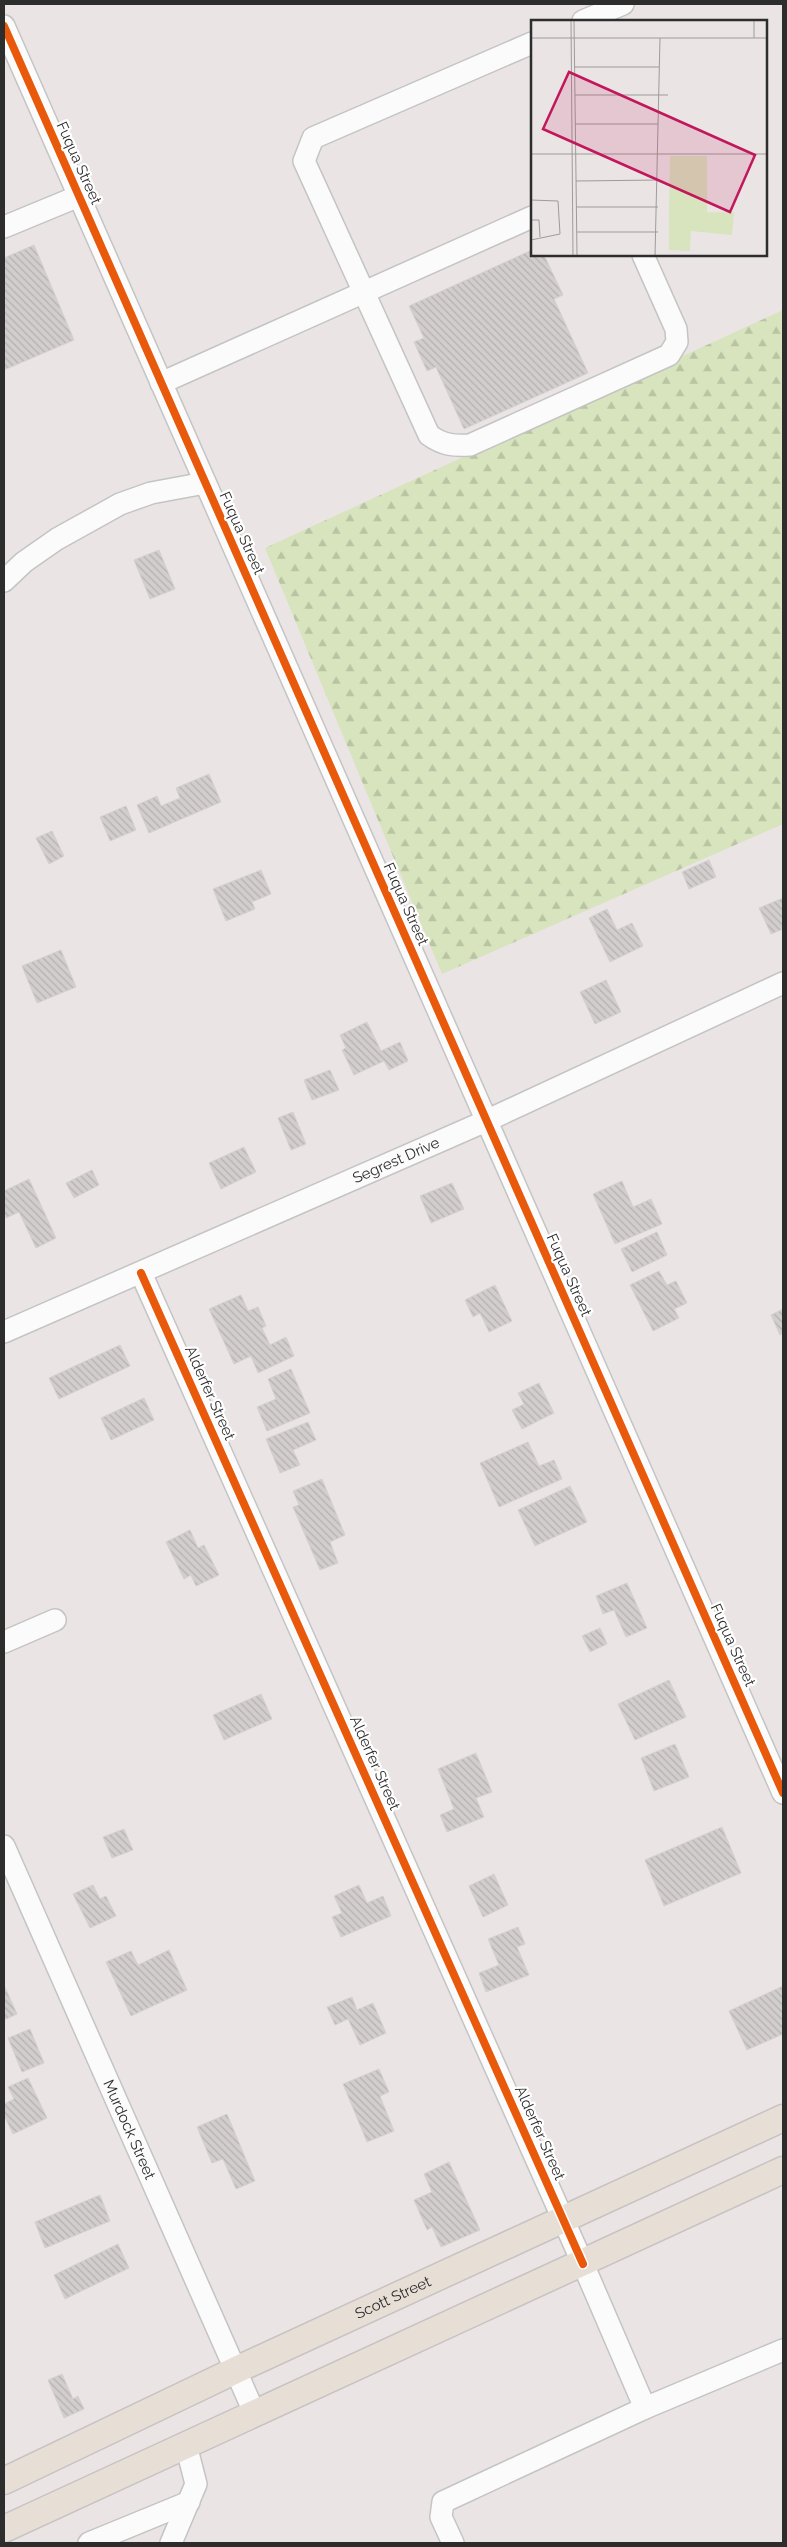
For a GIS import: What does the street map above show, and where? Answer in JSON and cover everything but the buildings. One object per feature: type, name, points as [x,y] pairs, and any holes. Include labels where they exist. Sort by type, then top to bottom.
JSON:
[{"type":"main road","name":"Scott Street","points":[[4,2481],[236,2370],[783,2118]]},
{"type":"main road","points":[[4,2529],[254,2412],[583,2264],[783,2170]]},
{"type":"street","points":[[585,20],[623,4]]},
{"type":"street","name":"Fuqua Street","points":[[4,26],[783,1793]]},
{"type":"street","points":[[531,43],[313,138],[304,161],[429,435],[440,443],[455,446],[470,445],[669,354],[677,342],[676,328],[643,256]]},
{"type":"street","points":[[4,227],[79,196]]},
{"type":"street","points":[[161,383],[531,217]]},
{"type":"street","points":[[4,581],[24,562],[57,539],[120,504],[151,493],[205,483]]},
{"type":"street","name":"Segrest Drive","points":[[4,1332],[486,1121],[783,982]]},
{"type":"street","name":"Alderfer Street","points":[[141,1273],[583,2264],[645,2408]]},
{"type":"street","points":[[4,1642],[55,1620]]},
{"type":"street","name":"Murdock Street","points":[[4,1846],[254,2412]]},
{"type":"street","points":[[453,2543],[441,2517],[443,2502],[645,2408],[783,2350]]},
{"type":"street","points":[[171,2543],[196,2484],[186,2445]]},
{"type":"street","points":[[89,2543],[189,2502]]},
{"type":"green space","points":[[783,310],[783,824],[442,974],[265,548]]},
{"type":"cycle path","points":[[4,26],[783,1793]]},
{"type":"cycle path","points":[[141,1273],[583,2264]]}]
